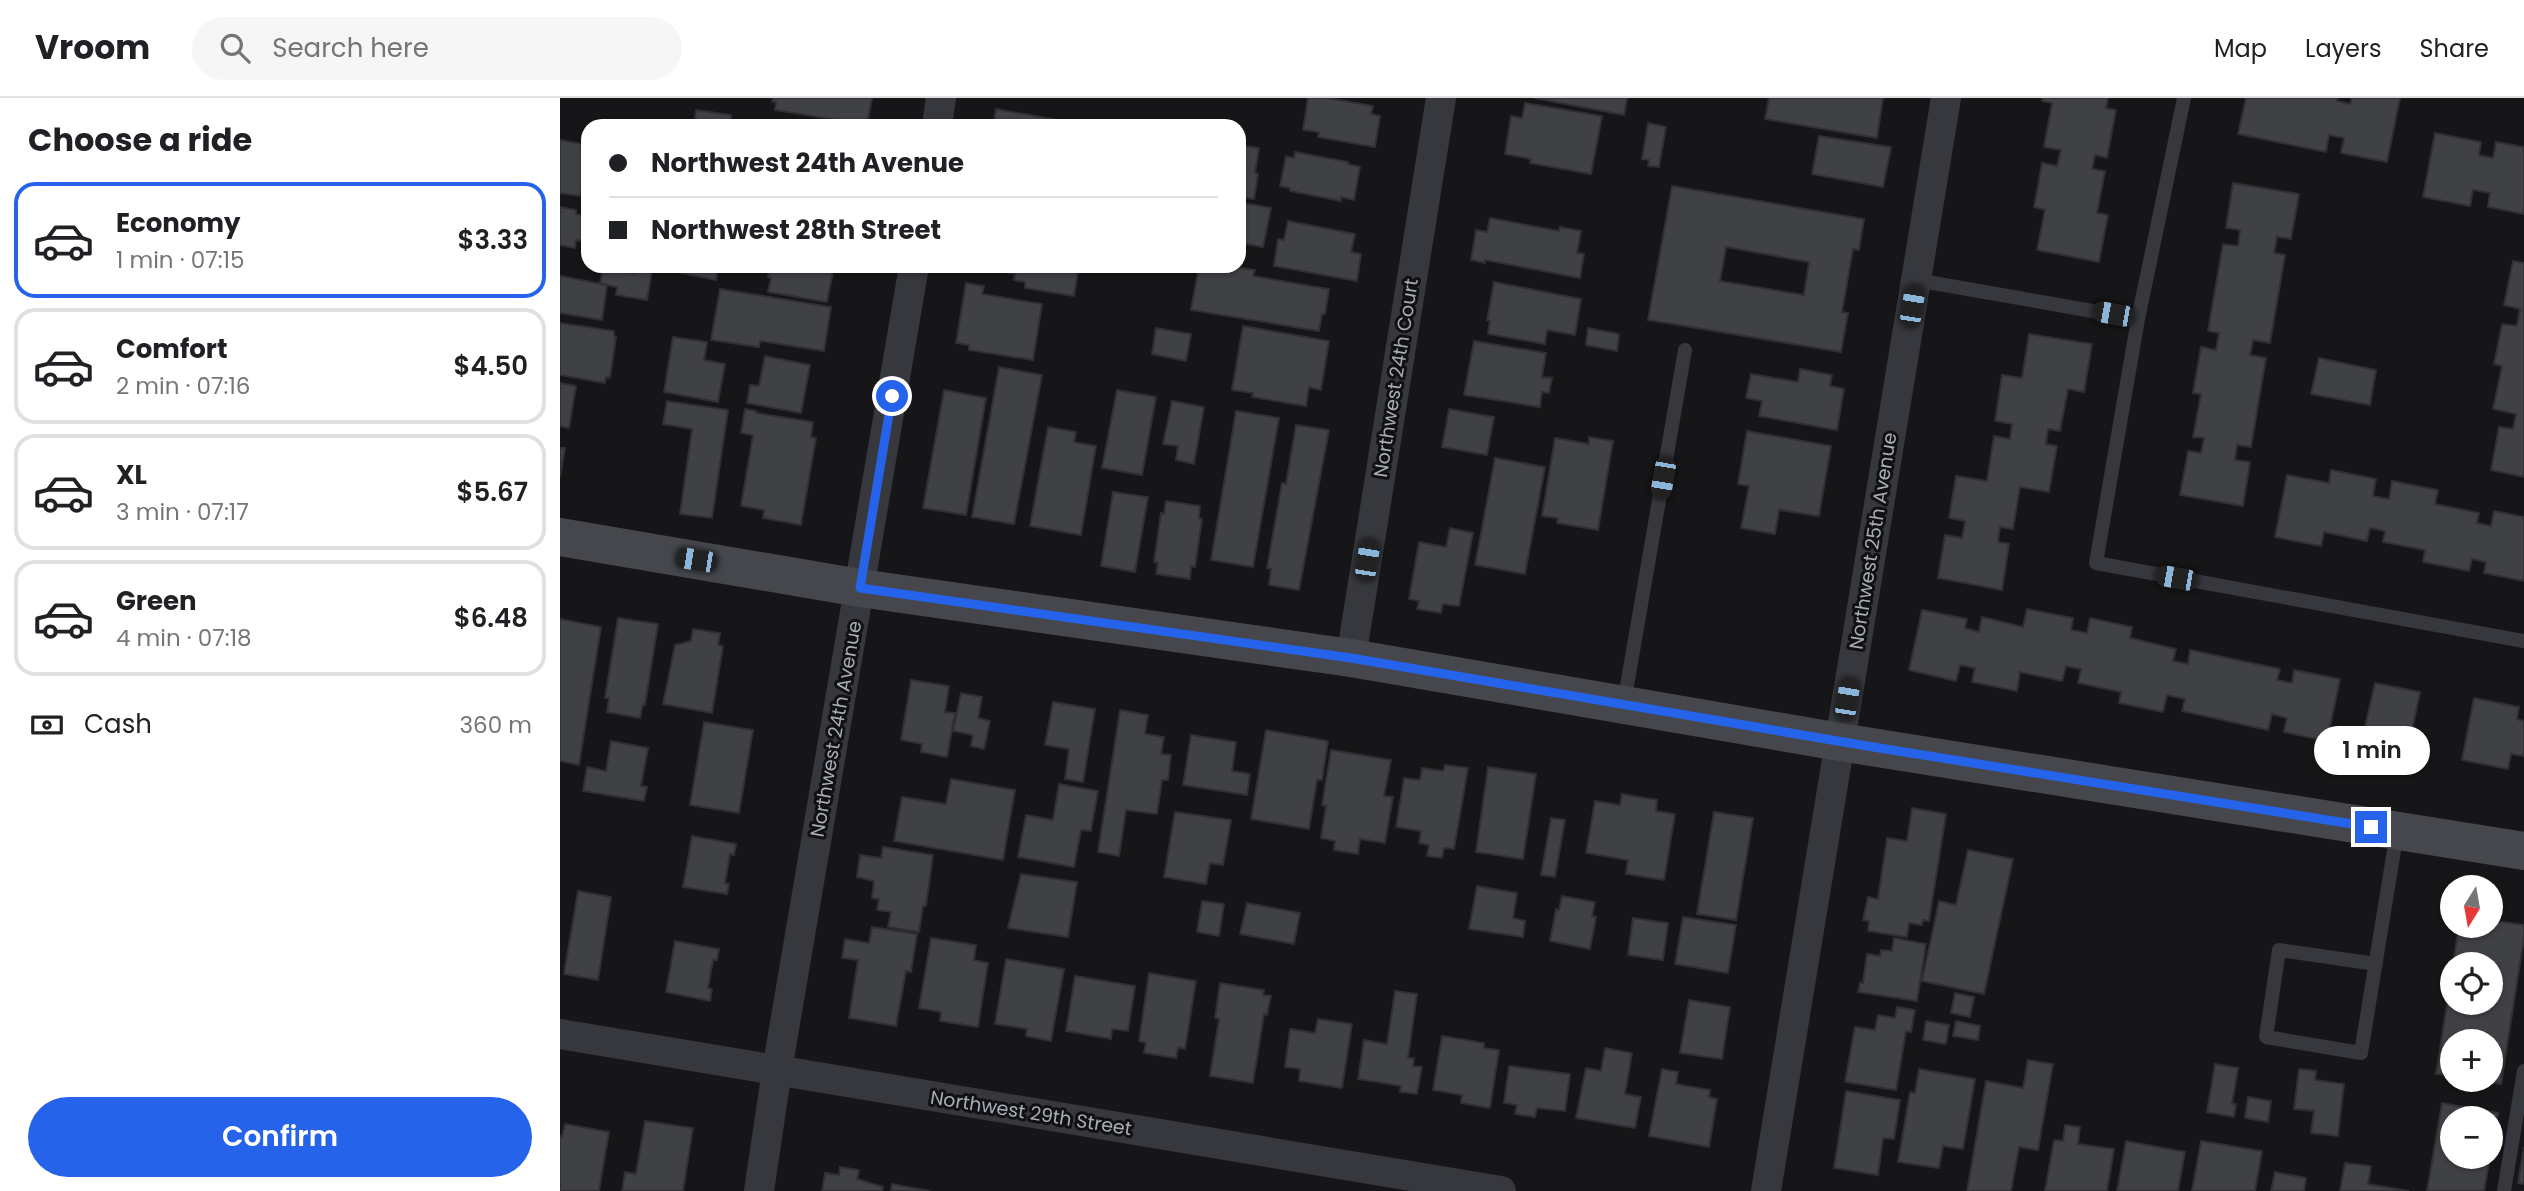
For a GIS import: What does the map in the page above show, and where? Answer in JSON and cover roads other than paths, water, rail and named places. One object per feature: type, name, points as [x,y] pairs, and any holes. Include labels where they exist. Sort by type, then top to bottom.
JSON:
[{"type":"street","points":[[938,119],[941,98]]},
{"type":"street","name":"Northwest 24th Court","points":[[1351,658],[1441,98]]},
{"type":"street","name":"Northwest 25th Avenue","points":[[1766,1191],[1946,98]]},
{"type":"street","name":"Northwest 24th Avenue","points":[[759,1191],[777,1070],[913,273]]},
{"type":"street","points":[[560,537],[860,588],[1351,658],[1840,742],[2524,851]]},
{"type":"street","name":"Northwest 29th Street","points":[[560,1034],[1501,1191]]},
{"type":"lane","points":[[2184,98],[2138,319],[2096,563],[2524,641]]},
{"type":"lane","points":[[1916,280],[2138,319]]},
{"type":"lane","points":[[1623,705],[1685,350]]},
{"type":"lane","points":[[2376,964],[2279,950],[2266,1037],[2361,1053],[2376,964],[2397,831]]},
{"type":"lane","points":[[2504,1191],[2524,1071]]}]
